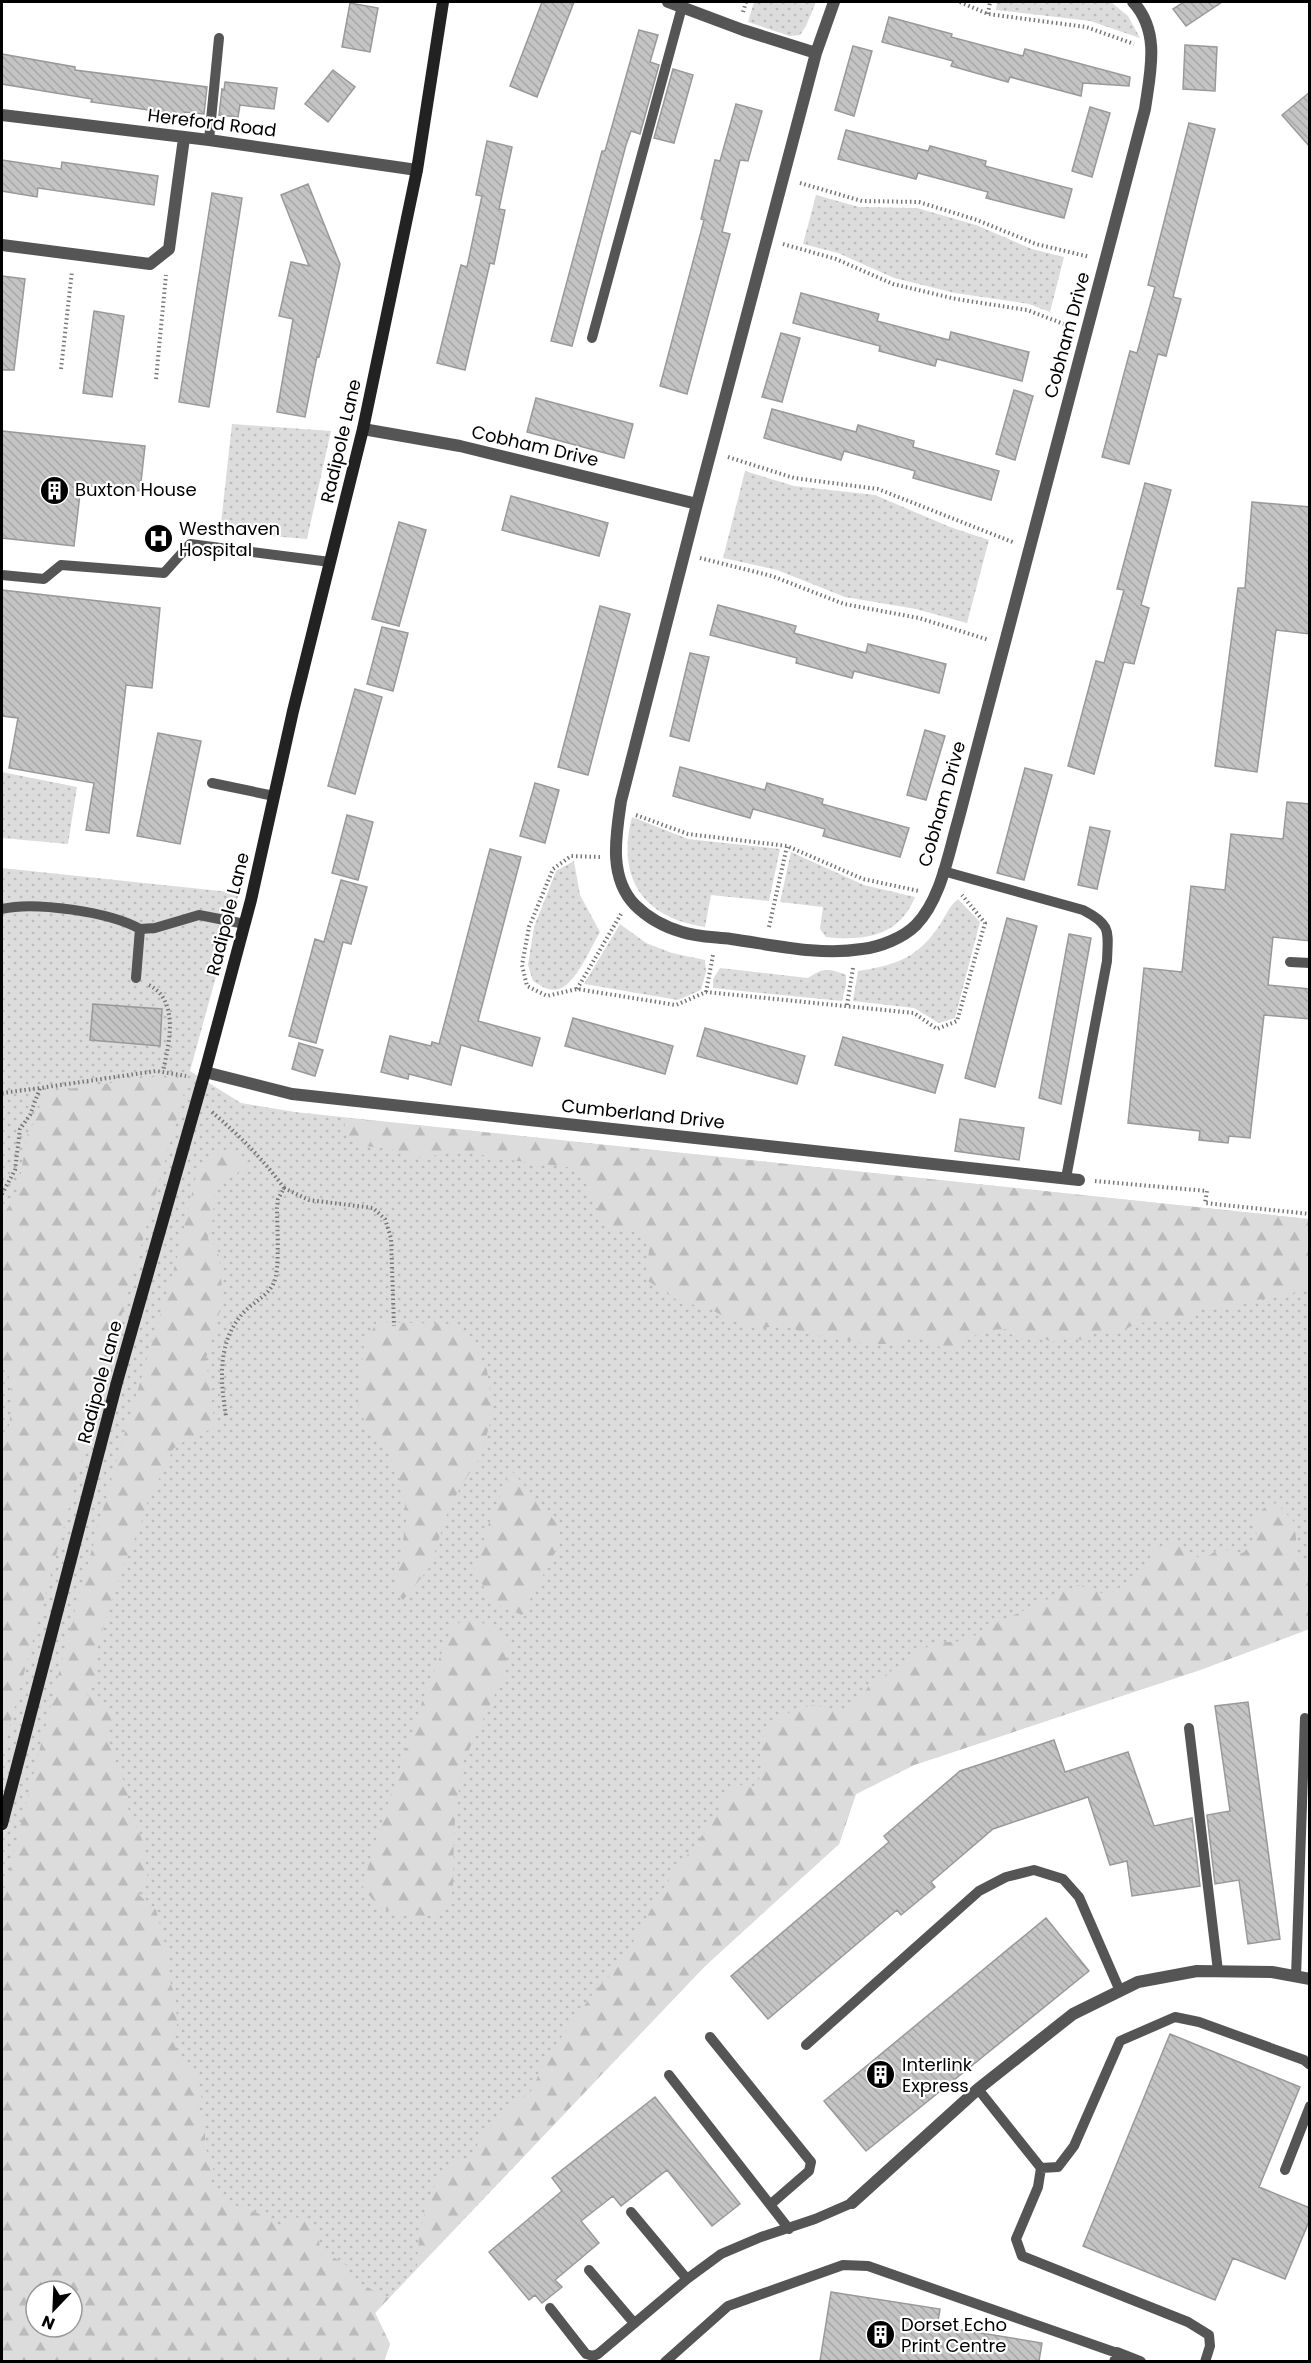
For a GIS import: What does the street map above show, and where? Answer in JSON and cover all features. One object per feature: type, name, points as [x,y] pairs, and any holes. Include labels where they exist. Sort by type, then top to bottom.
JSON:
[{"type":"main road","name":"Radipole Lane","points":[[2,1824],[114,1394],[206,1072],[245,924],[363,429],[417,170],[443,2]]},
{"type":"street","points":[[668,2],[816,53]]},
{"type":"street","name":"Cobham Drive","points":[[834,2],[816,53],[766,240],[684,554],[620,809],[615,839],[618,877],[634,904],[655,921],[683,933],[827,951],[856,950],[893,941],[915,926],[930,906],[943,871],[1145,109],[1152,51],[1148,23],[1133,2]]},
{"type":"street","name":"Hereford Road","points":[[2,116],[209,140],[417,170]]},
{"type":"street","points":[[2,245],[150,264],[169,249],[184,138]]},
{"type":"street","name":"Cobham Drive","points":[[363,429],[460,446],[697,504]]},
{"type":"street","name":"Cumberland Drive","points":[[206,1072],[292,1094],[1073,1179]]},
{"type":"street","points":[[852,2202],[978,2089],[1073,2014],[1138,1982],[1197,1971],[1272,1972],[1310,1979]]},
{"type":"street","points":[[1116,2357],[1140,2361]]},
{"type":"lane","points":[[592,338],[682,7]]},
{"type":"lane","points":[[209,140],[219,38]]},
{"type":"lane","points":[[2,575],[44,579],[61,565],[164,573],[190,544],[330,562]]},
{"type":"lane","points":[[212,783],[274,796]]},
{"type":"lane","points":[[943,871],[1083,910],[1100,919],[1108,932],[1107,961],[1073,1179]]},
{"type":"lane","points":[[2,909],[33,906],[85,912],[115,918],[140,929],[155,928],[199,915],[245,924]]},
{"type":"lane","points":[[136,978],[140,929]]},
{"type":"lane","points":[[1290,962],[1310,963]]},
{"type":"lane","points":[[1296,1977],[1305,1718]]},
{"type":"lane","points":[[1189,1728],[1218,1971]]},
{"type":"lane","points":[[806,2045],[979,1891],[1006,1877],[1034,1870],[1063,1879],[1079,1897],[1120,1991]]},
{"type":"lane","points":[[1041,2168],[1058,2167],[1074,2146],[1120,2041],[1175,2018],[1199,2022],[1304,2060],[1310,2065]]},
{"type":"lane","points":[[710,2037],[811,2162],[809,2171],[771,2204]]},
{"type":"lane","points":[[669,2075],[789,2229]]},
{"type":"lane","points":[[978,2089],[1041,2168],[1038,2187],[1016,2239],[1022,2256],[1188,2322],[1209,2335],[1210,2346],[1204,2361]]},
{"type":"lane","points":[[1286,2170],[1310,2106]]},
{"type":"lane","points":[[550,2308],[586,2354],[592,2356],[598,2354],[687,2278],[720,2254],[761,2237],[789,2229],[852,2202]]},
{"type":"lane","points":[[631,2212],[687,2278]]},
{"type":"lane","points":[[665,2361],[728,2306],[843,2265],[868,2266],[1116,2357]]},
{"type":"lane","points":[[589,2270],[634,2323]]},
{"type":"path","points":[[960,2],[988,14],[1086,27],[1152,51]]},
{"type":"path","points":[[988,14],[990,2]]},
{"type":"path","points":[[783,178],[861,201],[919,202],[977,220],[1036,244],[1105,261]]},
{"type":"path","points":[[766,240],[836,259],[893,284],[956,299],[1027,310],[1086,332]]},
{"type":"path","points":[[156,379],[169,249]]},
{"type":"path","points":[[61,369],[74,254]]},
{"type":"path","points":[[711,451],[794,478],[878,489],[1029,549]]},
{"type":"path","points":[[684,554],[772,576],[844,604],[919,618],[1004,645]]},
{"type":"path","points":[[620,809],[688,834],[787,846],[863,879],[934,895]]},
{"type":"path","points":[[765,944],[787,846]]},
{"type":"path","points":[[616,857],[571,856],[553,869],[529,927],[522,965],[527,986],[547,996],[577,989],[676,1005],[706,992],[847,1005],[914,1013],[937,1029],[957,1021],[985,923],[943,871]]},
{"type":"path","points":[[577,989],[630,898]]},
{"type":"path","points":[[706,992],[716,937]]},
{"type":"path","points":[[847,1005],[856,950]]},
{"type":"path","points":[[136,978],[153,986],[164,996],[168,1007],[169,1038],[163,1071]]},
{"type":"path","points":[[2,1093],[40,1088]]},
{"type":"path","points":[[1073,1179],[1207,1191],[1206,1203],[1310,1214]]},
{"type":"path","points":[[284,1188],[309,1200],[374,1208],[385,1219],[391,1238],[394,1326]]},
{"type":"green space","points":[[754,2],[816,2],[800,35],[790,36],[748,22]]},
{"type":"green space","points":[[997,2],[1111,2],[1128,16],[1140,38],[1090,21],[996,10]]},
{"type":"green space","points":[[816,195],[859,207],[917,208],[976,225],[1032,249],[1064,257],[1050,312],[1029,304],[955,293],[894,278],[838,253],[803,244]]},
{"type":"green space","points":[[232,424],[331,431],[307,539],[220,532]]},
{"type":"green space","points":[[745,471],[794,486],[875,495],[950,527],[989,540],[967,623],[916,609],[845,597],[777,570],[723,558]]},
{"type":"green space","points":[[2,772],[77,787],[68,844],[2,838]]},
{"type":"green space","points":[[632,817],[688,839],[780,849],[769,901],[711,895],[705,927],[665,915],[639,892],[632,876],[628,859],[628,839]]},
{"type":"green space","points":[[791,852],[864,885],[915,897],[900,921],[879,934],[854,938],[826,937],[820,929],[823,907],[780,902]]},
{"type":"green space","points":[[574,861],[580,895],[600,932],[571,980],[559,989],[548,989],[533,981],[528,965],[534,927],[556,871]]},
{"type":"green space","points":[[2,868],[239,893],[190,1071],[241,1103],[295,1112],[1309,1219],[1309,1629],[1200,1670],[914,1765],[856,1794],[839,1844],[705,1966],[375,2313],[390,2344],[384,2361],[84,2339],[84,2279],[24,2279],[24,2335],[2,2333]]},
{"type":"green space","points":[[958,899],[980,922],[955,1018],[939,1023],[914,1008],[853,1001],[858,971],[882,967],[921,948]]},
{"type":"green space","points":[[620,924],[646,943],[672,953],[705,960],[706,972],[701,990],[678,1000],[584,984]]},
{"type":"green space","points":[[720,968],[808,978],[818,972],[830,970],[846,975],[846,985],[842,1001],[713,988],[713,979]]},
{"type":"green space","points":[[154,1077],[181,1078],[187,1082],[2,1754],[2,1442],[7,1438],[12,1400],[10,1381],[2,1366],[2,1216],[17,1195],[28,1132],[38,1116],[40,1104],[46,1092]]},
{"type":"green space","points":[[347,1118],[1309,1219],[1309,1279],[1302,1292],[1245,1302],[1227,1309],[1203,1305],[1189,1319],[1136,1323],[1120,1333],[1094,1334],[1088,1341],[1070,1338],[1052,1342],[1037,1336],[1019,1341],[1005,1329],[988,1330],[967,1339],[961,1347],[948,1352],[921,1336],[904,1339],[896,1344],[876,1344],[800,1333],[788,1323],[759,1329],[731,1320],[702,1305],[683,1304],[645,1279],[650,1244],[633,1229],[608,1231],[576,1168],[510,1160],[456,1150],[429,1157],[412,1158],[391,1149],[365,1146],[347,1135],[344,1128]]},
{"type":"green space","points":[[230,1147],[247,1160],[246,1170],[215,1184],[212,1227],[207,1239],[215,1245],[219,1256],[223,1300],[206,1359],[215,1426],[199,1436],[189,1438],[173,1449],[165,1469],[150,1494],[108,1611],[97,1650],[94,1686],[82,1691],[105,1705],[114,1722],[104,1731],[128,1792],[128,1808],[144,1844],[148,1882],[139,1895],[156,1910],[167,1951],[170,1981],[176,2000],[177,2026],[171,2036],[183,2065],[196,2073],[202,2099],[199,2109],[205,2124],[205,2148],[214,2163],[210,2189],[238,2207],[264,2215],[280,2227],[293,2217],[311,2219],[318,2232],[320,2249],[346,2265],[350,2279],[389,2298],[375,2313],[390,2344],[384,2362],[2,2361],[2,1899],[71,1625],[115,1466],[176,1262],[198,1167]]},
{"type":"green space","points":[[377,1322],[454,1324],[469,1334],[487,1370],[493,1413],[480,1458],[462,1484],[448,1511],[430,1567],[403,1600],[397,1593],[396,1584],[407,1516],[401,1484],[387,1449],[366,1425],[358,1404],[364,1344]]},
{"type":"green space","points":[[511,1470],[559,1526],[560,1543],[522,1615],[492,1602],[475,1571],[487,1528]]},
{"type":"green space","points":[[1276,1503],[1295,1523],[1297,1557],[1307,1559],[1309,1555],[1309,1629],[1200,1670],[914,1765],[856,1794],[839,1844],[705,1966],[417,2268],[425,2211],[437,2182],[454,2163],[469,2160],[486,2129],[532,2090],[545,2060],[594,1992],[622,1962],[658,1897],[719,1813],[724,1791],[737,1784],[752,1788],[767,1769],[757,1748],[769,1728],[790,1712],[812,1705],[845,1711],[851,1709],[869,1686],[933,1643],[965,1641],[997,1623],[1078,1585],[1108,1595],[1142,1573],[1154,1549],[1173,1541],[1202,1560],[1219,1549],[1243,1553],[1258,1537],[1251,1520],[1264,1508]]},
{"type":"green space","points":[[469,1617],[498,1630],[509,1645],[502,1679],[462,1765],[454,1830],[453,1890],[446,1908],[418,1920],[379,1907],[363,1888],[371,1855],[423,1699],[452,1627]]},
{"type":"building","points":[[542,2],[574,2],[537,97],[510,86]]},
{"type":"building","points":[[1184,2],[1222,2],[1186,26],[1173,9]]},
{"type":"building","points":[[350,3],[378,8],[370,52],[342,47]]},
{"type":"building","points":[[889,17],[952,34],[951,37],[1023,56],[1025,49],[1130,77],[1129,86],[1083,83],[1081,96],[1010,77],[1008,82],[951,66],[953,61],[882,42]]},
{"type":"building","points":[[639,30],[658,35],[650,62],[659,65],[640,134],[631,131],[626,145],[572,346],[551,341],[602,151],[605,151]]},
{"type":"building","points":[[1185,45],[1217,47],[1215,91],[1183,89]]},
{"type":"building","points":[[853,46],[872,51],[854,116],[835,110]]},
{"type":"building","points":[[2,54],[75,67],[75,70],[207,87],[204,114],[185,112],[184,115],[91,102],[92,99],[2,84]]},
{"type":"building","points":[[673,69],[693,75],[674,143],[654,138]]},
{"type":"building","points":[[333,70],[355,87],[328,122],[305,104]]},
{"type":"building","points":[[225,82],[277,88],[274,109],[240,105],[238,117],[219,115]]},
{"type":"building","points":[[1310,92],[1310,147],[1282,115]]},
{"type":"building","points":[[736,104],[762,111],[748,161],[740,160],[722,232],[730,234],[687,394],[660,386],[704,220],[701,219],[715,160],[720,161]]},
{"type":"building","points":[[1090,107],[1110,113],[1092,177],[1072,171]]},
{"type":"building","points":[[1189,123],[1215,129],[1173,297],[1181,299],[1166,356],[1158,354],[1129,464],[1102,457],[1130,351],[1137,353],[1155,287],[1148,285]]},
{"type":"building","points":[[846,130],[928,151],[930,146],[986,161],[985,166],[1072,189],[1064,218],[986,198],[988,192],[918,173],[916,179],[838,159]]},
{"type":"building","points":[[487,141],[512,147],[499,209],[505,210],[494,264],[490,263],[465,370],[437,363],[461,265],[467,267],[482,196],[476,195]]},
{"type":"building","points":[[2,160],[61,169],[62,162],[158,176],[154,205],[38,188],[37,197],[2,191]]},
{"type":"building","points":[[308,184],[340,264],[319,357],[317,356],[305,417],[277,412],[293,319],[279,316],[291,262],[309,266],[281,195]]},
{"type":"building","points":[[212,193],[242,198],[209,407],[179,402]]},
{"type":"building","points":[[2,276],[25,279],[14,370],[2,370]]},
{"type":"building","points":[[801,293],[879,314],[877,321],[949,340],[951,332],[1029,352],[1022,381],[937,359],[935,366],[879,351],[880,346],[793,323]]},
{"type":"building","points":[[94,311],[124,316],[112,397],[83,393]]},
{"type":"building","points":[[781,333],[800,338],[782,402],[762,397]]},
{"type":"building","points":[[1014,390],[1033,396],[1015,460],[996,454]]},
{"type":"building","points":[[536,398],[633,424],[624,458],[527,432]]},
{"type":"building","points":[[772,409],[856,432],[858,425],[914,441],[913,447],[999,471],[991,500],[913,478],[915,471],[844,451],[841,460],[764,438]]},
{"type":"building","name":"Buxton House","points":[[2,431],[145,446],[140,491],[81,485],[74,546],[2,538]]},
{"type":"building","points":[[1145,483],[1171,490],[1141,605],[1149,608],[1134,664],[1124,662],[1094,774],[1068,766],[1096,661],[1104,663],[1124,590],[1117,589]]},
{"type":"building","points":[[511,496],[608,523],[599,556],[502,530]]},
{"type":"building","points":[[1252,502],[1310,507],[1310,634],[1276,630],[1257,772],[1215,766],[1238,588],[1245,588]]},
{"type":"building","points":[[399,522],[426,530],[399,626],[372,619]]},
{"type":"building","points":[[2,590],[160,608],[152,688],[126,685],[109,833],[86,830],[94,783],[9,768],[18,718],[2,716]]},
{"type":"building","points":[[718,605],[796,626],[794,633],[866,653],[868,644],[946,664],[939,693],[854,671],[852,678],[796,663],[797,658],[710,635]]},
{"type":"building","points":[[600,606],[630,614],[588,775],[558,767]]},
{"type":"building","points":[[382,627],[408,633],[393,691],[367,684]]},
{"type":"building","points":[[690,653],[709,657],[689,741],[670,736]]},
{"type":"building","points":[[355,689],[382,697],[355,794],[328,786]]},
{"type":"building","points":[[925,730],[945,736],[926,800],[907,795]]},
{"type":"building","points":[[158,733],[201,741],[180,844],[137,836]]},
{"type":"building","points":[[680,767],[765,790],[767,783],[823,799],[822,804],[909,828],[900,857],[823,836],[825,829],[753,809],[750,818],[673,796]]},
{"type":"building","points":[[1025,768],[1052,775],[1024,880],[997,873]]},
{"type":"building","points":[[535,783],[559,790],[545,843],[520,836]]},
{"type":"building","points":[[1287,802],[1310,804],[1310,941],[1273,937],[1268,985],[1310,989],[1310,1019],[1264,1015],[1250,1138],[1229,1136],[1228,1143],[1199,1140],[1200,1131],[1128,1123],[1144,968],[1182,972],[1191,886],[1225,890],[1231,834],[1283,839]]},
{"type":"building","points":[[347,815],[373,822],[358,880],[332,873]]},
{"type":"building","points":[[1090,827],[1110,831],[1097,889],[1078,885]]},
{"type":"building","points":[[490,849],[521,857],[478,1021],[540,1038],[532,1066],[461,1045],[451,1085],[409,1074],[408,1079],[381,1072],[390,1036],[431,1046],[432,1042],[439,1044]]},
{"type":"building","points":[[341,880],[367,887],[351,944],[343,942],[316,1043],[289,1036],[315,939],[324,942]]},
{"type":"building","points":[[1007,918],[1037,926],[995,1087],[965,1078]]},
{"type":"building","points":[[1069,934],[1091,938],[1061,1104],[1039,1098]]},
{"type":"building","points":[[93,1004],[162,1009],[160,1046],[90,1040]]},
{"type":"building","points":[[573,1018],[673,1046],[665,1074],[565,1046]]},
{"type":"building","points":[[705,1028],[805,1056],[797,1084],[697,1056]]},
{"type":"building","points":[[843,1037],[943,1065],[935,1093],[835,1065]]},
{"type":"building","points":[[299,1043],[323,1050],[315,1076],[292,1069]]},
{"type":"building","points":[[960,1119],[1024,1128],[1019,1160],[955,1151]]},
{"type":"building","points":[[1248,1702],[1280,1939],[1248,1944],[1239,1880],[1215,1884],[1207,1815],[1230,1811],[1215,1706]]},
{"type":"building","points":[[1054,1740],[1065,1772],[1128,1752],[1154,1826],[1192,1818],[1200,1886],[1132,1896],[1127,1861],[1110,1865],[1088,1797],[993,1829],[931,1882],[935,1887],[901,1915],[897,1910],[768,2019],[731,1976],[889,1842],[884,1836],[960,1771]]},
{"type":"building","points":[[1046,1918],[1089,1971],[866,2151],[824,2101]]},
{"type":"building","points":[[1170,2034],[1300,2087],[1259,2187],[1310,2208],[1310,2219],[1285,2279],[1233,2258],[1215,2300],[1083,2246]]},
{"type":"building","points":[[655,2097],[740,2204],[712,2226],[667,2170],[621,2206],[613,2196],[581,2221],[599,2243],[555,2280],[562,2287],[542,2303],[535,2295],[529,2300],[489,2252],[562,2191],[552,2178]]},
{"type":"building","name":"Dorset Echo Print Centre","points":[[831,2292],[940,2309],[937,2326],[1042,2343],[1039,2361],[820,2361]]},
{"type":"place","name":"Buxton House","points":[[54,490]]},
{"type":"place","name":"Westhaven Hospital","points":[[158,539]]},
{"type":"place","name":"Interlink Express","points":[[881,2075]]},
{"type":"place","name":"Dorset Echo Print Centre","points":[[880,2335]]}]
